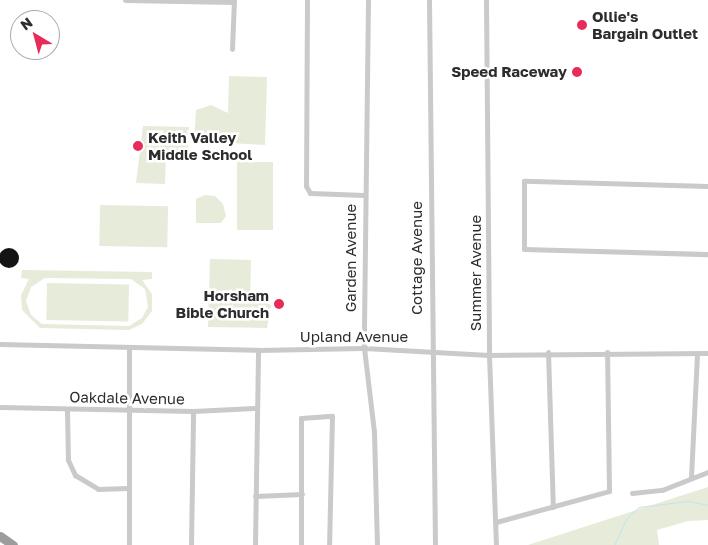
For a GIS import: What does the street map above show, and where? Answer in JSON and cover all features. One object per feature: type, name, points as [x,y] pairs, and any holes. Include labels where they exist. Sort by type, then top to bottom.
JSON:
[{"type":"highway","points":[[0,536],[13,545]]},
{"type":"street","points":[[125,0],[234,1],[232,49]]},
{"type":"street","points":[[307,0],[306,186],[310,193],[364,195]]},
{"type":"street","name":"Garden Avenue","points":[[368,0],[364,195],[364,348],[374,432],[377,545]]},
{"type":"street","name":"Cottage Avenue","points":[[429,0],[430,350],[435,545]]},
{"type":"street","name":"Summer Avenue","points":[[486,0],[489,355],[496,545]]},
{"type":"street","points":[[708,186],[524,181],[524,249],[708,254]]},
{"type":"street","name":"Upland Avenue","points":[[0,344],[258,350],[364,348],[430,350],[489,355],[548,352],[708,353]]},
{"type":"street","points":[[129,347],[129,545]]},
{"type":"street","points":[[255,545],[254,408],[258,350]]},
{"type":"street","points":[[548,352],[553,508]]},
{"type":"street","points":[[496,522],[553,508],[609,491],[608,352]]},
{"type":"street","points":[[691,477],[698,353]]},
{"type":"street","name":"Oakdale Avenue","points":[[0,407],[67,410],[193,411],[254,408]]},
{"type":"street","points":[[67,410],[68,460],[75,475],[98,489],[128,488]]},
{"type":"street","points":[[191,545],[193,411]]},
{"type":"street","points":[[301,545],[301,418],[332,416],[329,545]]},
{"type":"street","points":[[632,494],[662,490],[691,477],[708,472]]},
{"type":"street","points":[[255,496],[302,494]]},
{"type":"green space","points":[[229,76],[267,77],[265,145],[194,141],[196,110],[211,105],[228,113]]},
{"type":"green space","points":[[143,126],[189,127],[188,155],[166,154],[165,184],[136,183]]},
{"type":"green space","points":[[237,162],[273,162],[273,230],[237,230]]},
{"type":"green space","points":[[205,195],[215,196],[223,204],[226,216],[221,223],[196,223],[196,199]]},
{"type":"green space","points":[[100,205],[168,206],[167,247],[99,246]]},
{"type":"green space","points":[[210,259],[251,260],[250,301],[260,299],[271,305],[267,328],[208,327]]},
{"type":"green space","points":[[22,270],[152,272],[152,279],[142,280],[152,294],[152,311],[142,324],[129,330],[40,328],[22,310],[21,295],[29,279],[21,278]],"holes":[[[45,278],[131,279],[145,289],[148,307],[142,318],[129,326],[42,324],[31,315],[26,301],[31,287]]]},
{"type":"green space","points":[[47,283],[129,284],[128,321],[46,320]]},
{"type":"green space","points":[[708,487],[708,520],[688,521],[657,530],[659,545],[528,545]]},
{"type":"building","points":[[9,248],[16,251],[19,258],[16,265],[9,268],[2,265],[-1,258],[2,251]]},
{"type":"waterway","points":[[614,545],[626,519],[639,507],[688,501],[708,505]]},
{"type":"place","name":"Ollie's Bargain Outlet","points":[[582,25]]},
{"type":"place","name":"Speed Raceway","points":[[577,72]]},
{"type":"place","name":"Keith Valley Middle School","points":[[138,146]]},
{"type":"place","name":"Horsham Bible Church","points":[[279,304]]}]
